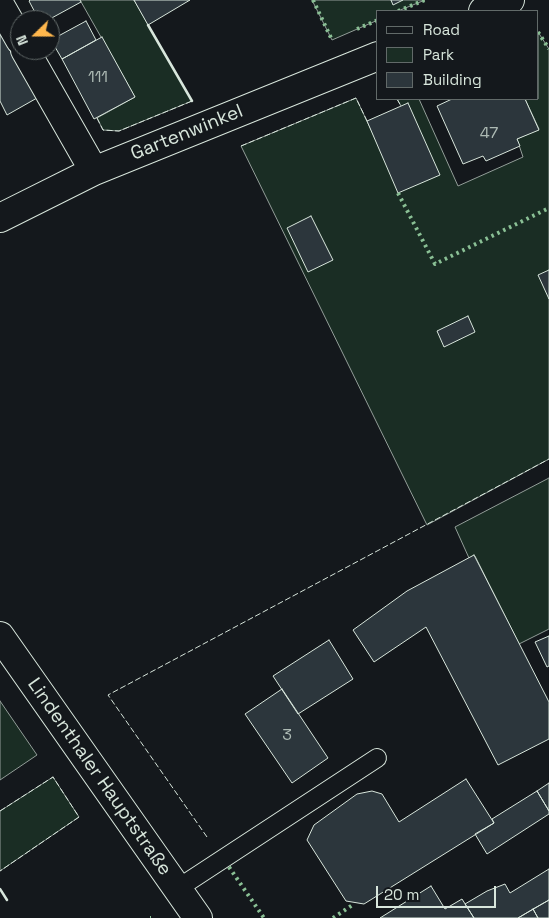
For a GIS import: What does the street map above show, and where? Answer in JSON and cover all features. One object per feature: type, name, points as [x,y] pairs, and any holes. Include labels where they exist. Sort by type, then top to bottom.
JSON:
[{"type":"street","points":[[485,10],[510,0]]},
{"type":"street","points":[[0,5],[10,22]]},
{"type":"street","name":"Gartenwinkel","points":[[0,218],[94,171],[376,57]]},
{"type":"street","points":[[32,60],[94,171]]},
{"type":"street","name":"Lindenthaler Hauptstraße","points":[[0,636],[198,918]]},
{"type":"lane","points":[[177,889],[377,758]]},
{"type":"green space","points":[[80,0],[134,0],[192,101],[119,131],[103,130],[97,118],[135,97]]},
{"type":"green space","points":[[312,0],[425,0],[400,10],[376,10],[376,21],[332,40]]},
{"type":"green space","points":[[539,34],[549,49],[549,459],[427,525],[241,146],[356,98],[400,191],[401,106],[398,100],[419,100],[458,186],[523,157],[517,139],[539,129],[525,100],[539,100]]},
{"type":"green space","points":[[549,478],[549,629],[519,644],[475,556],[469,558],[455,527]]},
{"type":"green space","points":[[0,701],[37,755],[0,780]]},
{"type":"green space","points":[[53,777],[79,817],[0,871],[0,811]]},
{"type":"building","points":[[80,0],[81,2],[60,13],[60,10],[34,10],[29,1]]},
{"type":"building","points":[[134,0],[190,0],[148,25]]},
{"type":"building","points":[[391,0],[403,0],[393,5]]},
{"type":"building","points":[[86,21],[96,40],[62,59],[60,56],[60,35]]},
{"type":"building","points":[[0,33],[10,51],[10,60],[15,60],[37,98],[7,115],[0,101]]},
{"type":"building","points":[[102,37],[135,97],[94,119],[62,59]]},
{"type":"building","points":[[450,100],[525,100],[539,130],[517,139],[520,146],[486,161],[483,156],[463,164],[437,106]]},
{"type":"building","points":[[408,103],[440,175],[398,193],[367,121]]},
{"type":"building","points":[[311,216],[333,260],[308,272],[287,228]]},
{"type":"building","points":[[549,270],[549,299],[538,275]]},
{"type":"building","points":[[468,316],[475,332],[444,347],[437,331]]},
{"type":"building","points":[[474,555],[549,702],[549,739],[498,765],[426,627],[374,662],[353,630],[407,591]]},
{"type":"building","points":[[549,636],[549,666],[547,667],[535,642]]},
{"type":"building","points":[[329,640],[353,679],[298,714],[273,676]]},
{"type":"building","points":[[282,689],[328,758],[292,783],[245,714]]},
{"type":"building","points":[[466,779],[494,823],[364,904],[346,901],[307,840],[314,825],[357,794],[372,791],[382,794],[399,822]]},
{"type":"building","points":[[549,783],[549,811],[537,791]]},
{"type":"building","points":[[537,791],[549,814],[487,854],[475,834],[494,823],[492,819]]},
{"type":"building","points":[[549,869],[549,900],[518,918],[474,918],[465,904],[487,891],[505,884],[510,893]]},
{"type":"building","points":[[431,886],[445,909],[462,899],[474,918],[380,918]]},
{"type":"building","points":[[549,900],[549,918],[538,918],[533,909]]},
{"type":"building","points":[[533,909],[538,918],[518,918]]},
{"type":"hedge","points":[[313,0],[332,40]]},
{"type":"hedge","points":[[400,10],[425,0]]},
{"type":"hedge","points":[[357,29],[376,21]]},
{"type":"hedge","points":[[539,34],[549,49]]},
{"type":"hedge","points":[[398,193],[435,264],[549,208]]},
{"type":"hedge","points":[[229,867],[264,918]]},
{"type":"hedge","points":[[333,918],[354,904]]},
{"type":"fence","points":[[241,146],[356,98],[367,121]]},
{"type":"fence","points":[[398,100],[401,106]]},
{"type":"fence","points":[[97,118],[103,130],[119,131],[192,101]]},
{"type":"fence","points":[[207,837],[108,695],[549,459]]},
{"type":"fence","points":[[0,811],[53,777],[79,817],[0,871]]},
{"type":"wall","points":[[148,25],[192,101]]},
{"type":"wall","points":[[0,889],[7,900]]}]
